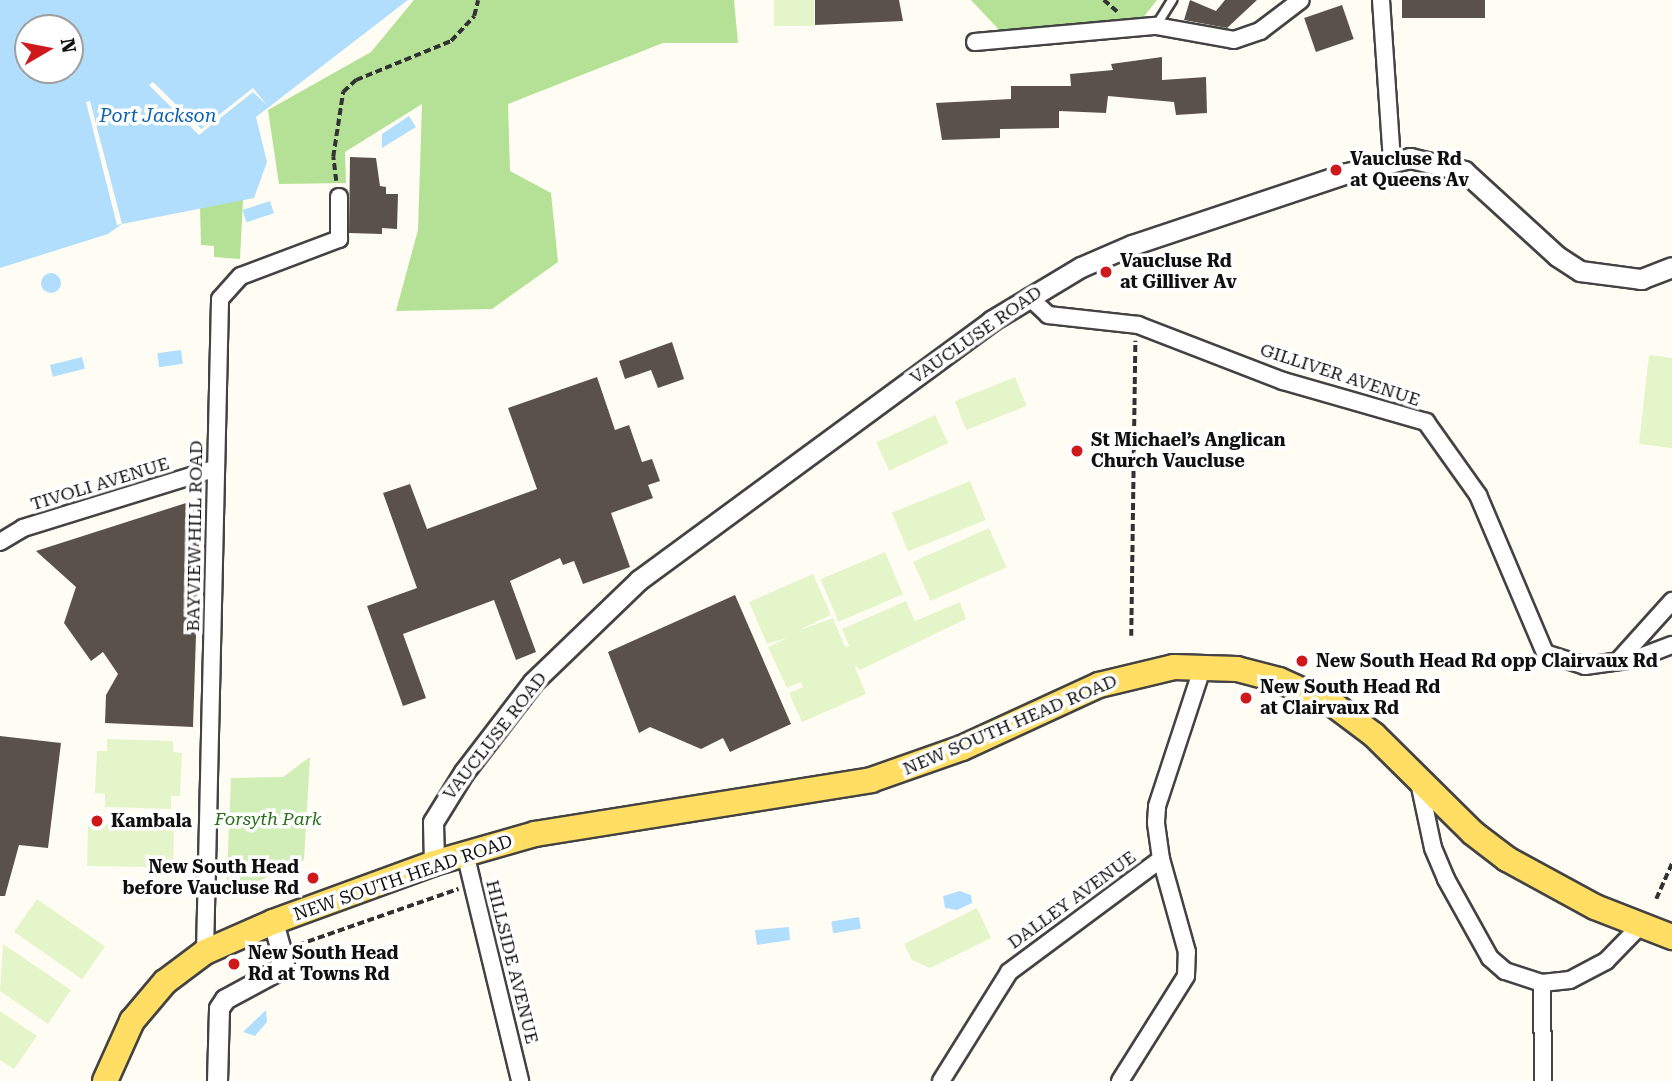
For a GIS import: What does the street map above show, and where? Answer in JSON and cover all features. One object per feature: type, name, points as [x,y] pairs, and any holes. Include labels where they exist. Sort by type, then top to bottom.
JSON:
[{"type":"main road","name":"NEW SOUTH HEAD ROAD","points":[[105,1081],[132,1021],[149,998],[205,952],[273,922],[434,863],[535,834],[871,780],[962,748],[1099,685],[1143,672],[1203,666],[1279,680],[1334,705],[1374,735],[1473,833],[1526,871],[1595,907],[1672,937]]},
{"type":"street","points":[[975,42],[1156,26],[1234,40],[1260,30],[1301,0]]},
{"type":"street","points":[[1381,0],[1392,160]]},
{"type":"street","name":"VAUCLUSE ROAD","points":[[434,863],[433,822],[448,794],[533,682],[614,603],[662,561],[1029,297],[1132,244],[1392,160],[1423,159],[1464,171],[1557,256],[1580,271],[1641,279],[1672,267]]},
{"type":"street","name":"BAYVIEW HILL ROAD","points":[[205,952],[220,299],[241,276],[339,239],[339,197]]},
{"type":"street","name":"GILLIVER AVENUE","points":[[1029,297],[1054,316],[1138,325],[1283,381],[1426,422],[1478,495],[1545,653],[1573,665],[1616,662],[1672,645]]},
{"type":"street","name":"TIVOLI AVENUE","points":[[0,542],[23,528],[214,469]]},
{"type":"street","points":[[1616,662],[1672,601]]},
{"type":"street","points":[[1120,1081],[1186,976],[1187,952],[1161,859],[1157,806],[1203,666]]},
{"type":"street","points":[[1419,780],[1433,848],[1490,958],[1514,976],[1542,984],[1570,980],[1599,966],[1642,924]]},
{"type":"street","name":"HILLSIDE AVENUE","points":[[466,853],[520,1081]]},
{"type":"street","name":"DALLEY AVENUE","points":[[941,1081],[1009,972],[1161,859]]},
{"type":"street","points":[[217,1081],[219,1009],[237,990],[278,970],[284,950],[273,922]]},
{"type":"street","points":[[1542,984],[1543,1081]]},
{"type":"lane","points":[[1156,26],[1172,0]]},
{"type":"path","points":[[339,197],[332,157],[343,92],[356,80],[451,41],[474,16],[478,0]]},
{"type":"path","points":[[1131,636],[1132,359],[1138,325]]},
{"type":"path","points":[[1656,899],[1672,863]]},
{"type":"path","points":[[284,950],[314,943],[328,933],[473,884]]},
{"type":"green space","points":[[414,0],[734,0],[738,43],[663,43],[508,104],[510,171],[551,193],[558,262],[492,309],[396,311],[418,230],[422,104],[345,152],[346,183],[279,184],[268,110],[371,52]]},
{"type":"green space","points":[[774,0],[814,0],[814,26],[774,26]]},
{"type":"green space","points":[[971,0],[1157,0],[1138,24],[1003,34]]},
{"type":"green space","points":[[243,199],[240,259],[214,257],[214,246],[201,245],[200,207]]},
{"type":"green space","points":[[1649,355],[1672,358],[1672,448],[1639,444]]},
{"type":"green space","points":[[1015,377],[1027,406],[966,430],[955,401]]},
{"type":"green space","points":[[935,415],[948,443],[889,471],[876,442]]},
{"type":"green space","points":[[970,481],[986,520],[908,551],[892,512]]},
{"type":"green space","points":[[989,528],[1006,567],[931,601],[913,562]]},
{"type":"green space","points":[[885,552],[903,594],[839,622],[821,579]]},
{"type":"green space","points":[[813,574],[831,615],[797,631],[833,618],[845,647],[849,646],[842,629],[906,601],[915,621],[960,602],[966,619],[860,670],[854,665],[866,694],[802,722],[789,693],[803,687],[801,682],[787,688],[768,647],[787,638],[767,644],[749,602]]},
{"type":"green space","points":[[107,739],[173,741],[173,752],[182,753],[180,796],[171,796],[171,809],[105,807],[105,794],[95,793],[97,751],[107,751]]},
{"type":"green space","name":"Forsyth Park","points":[[310,757],[304,860],[226,896],[231,778],[283,777]]},
{"type":"green space","points":[[88,824],[174,826],[173,867],[87,866]]},
{"type":"green space","points":[[37,899],[105,947],[82,979],[14,932]]},
{"type":"green space","points":[[977,908],[991,938],[930,968],[912,960],[904,944]]},
{"type":"green space","points":[[3,944],[71,990],[48,1024],[0,991]]},
{"type":"green space","points":[[0,1011],[37,1036],[14,1069],[0,1060]]},
{"type":"water","name":"Port Jackson","points":[[0,0],[408,0],[256,117],[267,162],[254,198],[122,224],[108,234],[0,268]]},
{"type":"water","points":[[409,116],[416,127],[382,148],[382,134]]},
{"type":"water","points":[[270,201],[274,213],[246,222],[242,210]]},
{"type":"water","points":[[47,273],[55,273],[61,283],[55,293],[47,293],[41,287],[41,279]]},
{"type":"water","points":[[181,350],[183,364],[159,367],[157,353]]},
{"type":"water","points":[[82,357],[85,369],[53,377],[50,365]]},
{"type":"water","points":[[960,891],[971,895],[972,903],[957,910],[945,908],[943,896]]},
{"type":"water","points":[[859,917],[861,929],[833,933],[831,921]]},
{"type":"water","points":[[789,927],[790,940],[757,945],[755,930]]},
{"type":"water","points":[[266,1010],[267,1022],[255,1036],[243,1032]]},
{"type":"pier","points":[[153,82],[201,129],[253,88],[267,105],[253,92],[199,135],[149,85]]},
{"type":"pier","points":[[90,101],[122,224],[117,225],[86,102]]},
{"type":"building","points":[[815,0],[899,0],[903,21],[815,25]]},
{"type":"building","points":[[1190,0],[1216,11],[1225,0],[1257,0],[1227,28],[1184,20]]},
{"type":"building","points":[[1402,0],[1485,0],[1485,18],[1402,18]]},
{"type":"building","points":[[1342,5],[1354,39],[1316,52],[1304,18]]},
{"type":"building","points":[[1162,57],[1162,80],[1206,77],[1207,113],[1176,115],[1174,102],[1108,96],[1106,113],[1059,111],[1059,128],[1000,129],[1000,138],[942,140],[936,103],[1011,99],[1011,86],[1071,86],[1070,74],[1113,70],[1111,64]]},
{"type":"building","points":[[350,157],[376,158],[380,186],[386,187],[386,194],[398,194],[397,229],[382,228],[382,234],[349,233]]},
{"type":"building","points":[[672,342],[684,379],[658,388],[651,370],[625,379],[619,361]]},
{"type":"building","points":[[597,377],[615,430],[629,425],[642,462],[652,459],[660,481],[648,485],[653,498],[611,513],[630,567],[583,584],[574,561],[563,565],[560,558],[510,581],[536,652],[516,660],[494,600],[403,634],[426,698],[403,706],[367,606],[417,588],[383,493],[410,484],[427,529],[537,489],[508,408]]},
{"type":"building","points":[[186,503],[200,512],[193,727],[105,723],[106,695],[118,674],[103,652],[91,661],[64,623],[76,587],[36,551]]},
{"type":"building","points":[[735,595],[791,724],[730,752],[723,738],[701,749],[650,727],[639,733],[608,652]]},
{"type":"building","points":[[0,736],[61,743],[48,848],[19,845],[5,896],[0,896]]},
{"type":"place","name":"Vaucluse Rd at Queens Av","points":[[1336,170]]},
{"type":"place","name":"Vaucluse Rd at Gilliver Av","points":[[1106,272]]},
{"type":"place","name":"St Michael’s Anglican Church Vaucluse","points":[[1077,451]]},
{"type":"place","name":"New South Head Rd opp Clairvaux Rd","points":[[1302,661]]},
{"type":"place","name":"New South Head Rd at Clairvaux Rd","points":[[1246,698]]},
{"type":"place","name":"Kambala","points":[[97,821]]},
{"type":"place","name":"New South Head before Vaucluse Rd","points":[[313,878]]},
{"type":"place","name":"New South Head Rd at Towns Rd","points":[[234,964]]}]
